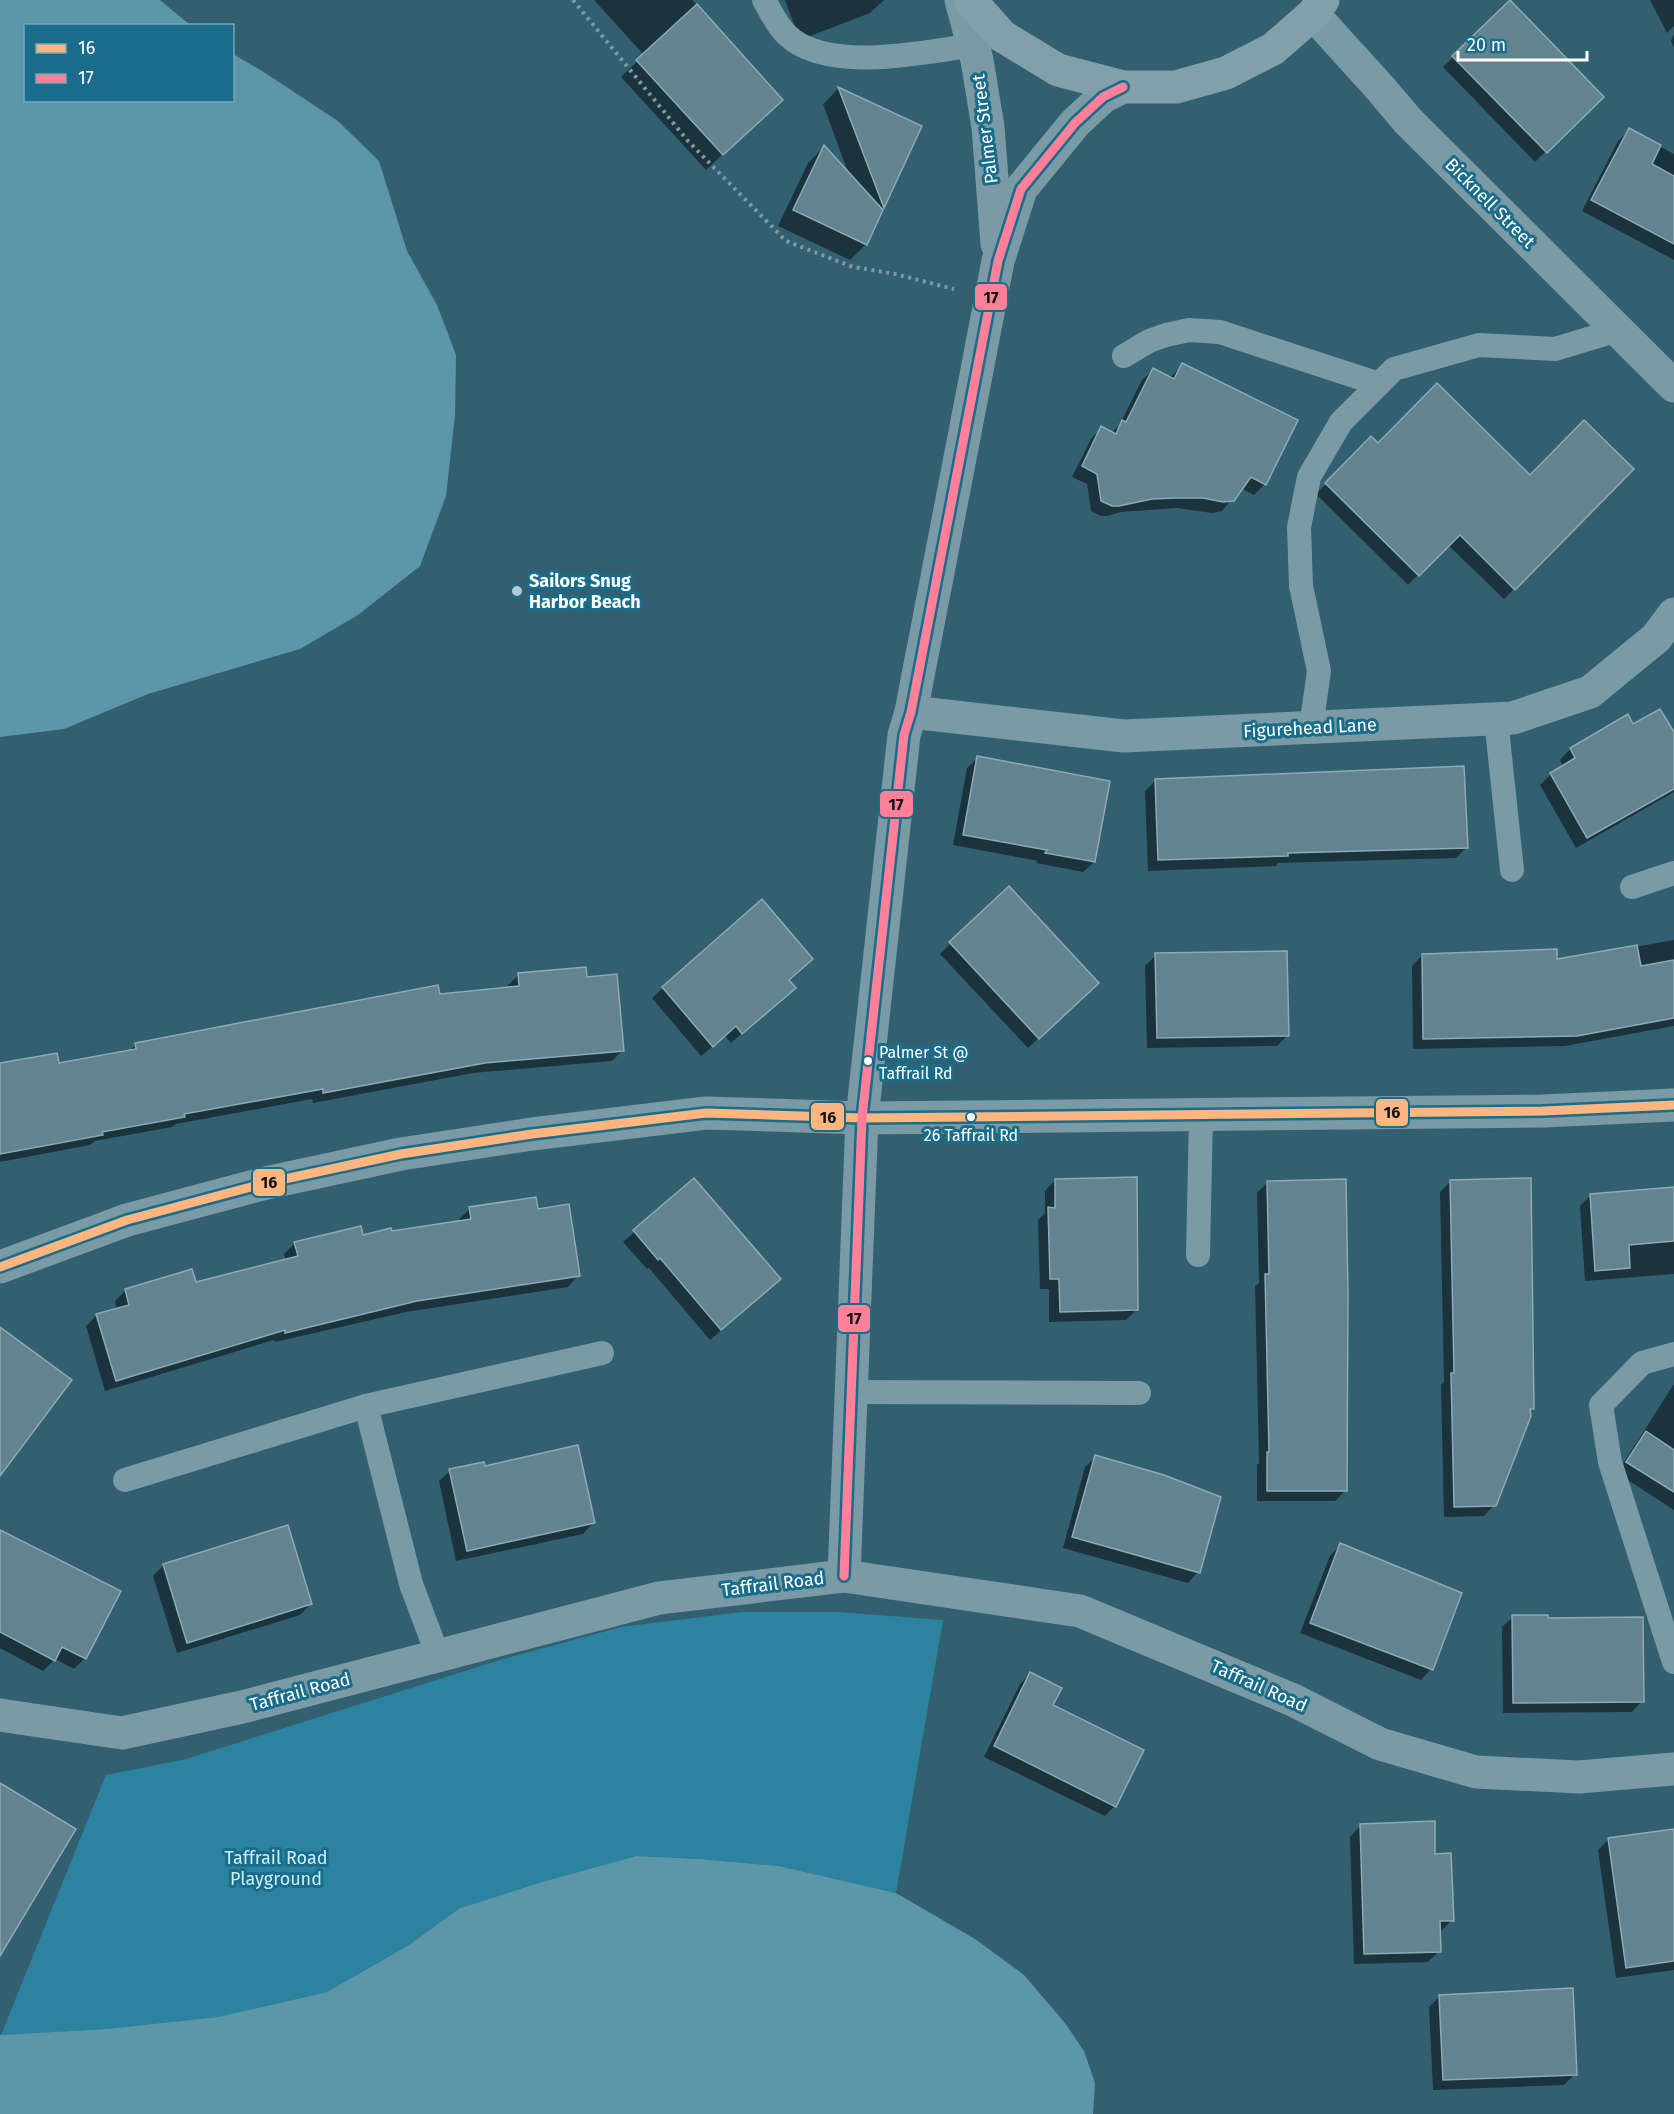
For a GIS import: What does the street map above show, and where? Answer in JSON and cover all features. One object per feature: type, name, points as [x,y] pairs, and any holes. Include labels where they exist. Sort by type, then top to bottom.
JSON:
[{"type":"street","name":"Palmer Street","points":[[961,0],[973,45],[988,127],[998,261]]},
{"type":"street","points":[[970,0],[1002,36],[1058,70],[1123,87],[1176,87],[1226,74],[1273,49],[1318,7]]},
{"type":"street","name":"Bicknell Street","points":[[1318,7],[1408,121],[1674,386]]},
{"type":"street","name":"Palmer Street","points":[[844,1576],[862,1118],[904,735],[911,712],[998,261],[1021,189],[1075,123],[1103,97],[1123,87]]},
{"type":"street","name":"Figurehead Lane","points":[[911,712],[1124,736],[1513,718],[1590,692],[1656,638],[1674,614]]},
{"type":"street","points":[[0,1267],[127,1220],[266,1183],[401,1155],[532,1134],[706,1113],[862,1118],[1543,1111],[1674,1105]]},
{"type":"street","name":"Taffrail Road","points":[[0,1715],[122,1733],[242,1707],[659,1598],[844,1576],[1080,1611],[1293,1700],[1380,1744],[1476,1772],[1579,1777],[1674,1768]]},
{"type":"lane","points":[[764,0],[787,36],[811,50],[835,56],[903,56],[973,45]]},
{"type":"lane","points":[[1124,356],[1166,334],[1189,330],[1220,332],[1379,384]]},
{"type":"lane","points":[[1311,728],[1319,671],[1301,586],[1299,527],[1309,477],[1341,422],[1394,369],[1479,345],[1555,349],[1618,330]]},
{"type":"lane","points":[[1496,719],[1512,870]]},
{"type":"lane","points":[[1632,887],[1674,873]]},
{"type":"lane","points":[[1198,1255],[1201,1114]]},
{"type":"lane","points":[[125,1480],[366,1406],[602,1353]]},
{"type":"lane","points":[[1674,1354],[1642,1363],[1601,1405],[1610,1462],[1674,1662]]},
{"type":"lane","points":[[851,1392],[1139,1393]]},
{"type":"lane","points":[[366,1406],[411,1584],[438,1656]]},
{"type":"path","points":[[573,0],[688,141],[786,241],[853,267],[895,274],[992,299]]},
{"type":"green space","name":"Taffrail Road Playground","points":[[742,1612],[838,1612],[943,1620],[896,1893],[779,1866],[636,1856],[460,1908],[409,1945],[327,1992],[218,2017],[106,2029],[1,2035],[106,1775],[186,1759],[500,1660],[621,1627]]},
{"type":"shaded area","points":[[0,0],[160,0],[189,24],[24,24],[24,102],[234,102],[234,55],[338,121],[379,161],[407,251],[437,305],[456,355],[455,415],[446,496],[420,566],[358,615],[300,649],[148,694],[64,729],[0,737]]},
{"type":"shaded area","points":[[636,1856],[779,1866],[896,1893],[975,1939],[1024,1975],[1065,2023],[1084,2051],[1095,2083],[1093,2114],[0,2114],[0,2035],[106,2029],[218,2017],[327,1992],[409,1945],[460,1908]]},
{"type":"building","points":[[1510,0],[1604,97],[1547,153],[1452,56]]},
{"type":"building","points":[[697,4],[783,100],[723,155],[636,60]]},
{"type":"building","points":[[838,87],[922,126],[884,208]]},
{"type":"building","points":[[1629,128],[1661,145],[1652,164],[1674,176],[1674,244],[1591,200]]},
{"type":"building","points":[[824,145],[883,210],[867,245],[793,210]]},
{"type":"building","points":[[1182,363],[1298,420],[1266,485],[1251,477],[1234,501],[1175,498],[1152,499],[1112,506],[1101,501],[1097,474],[1082,466],[1101,426],[1116,434],[1122,420],[1126,422],[1153,368],[1174,379]]},
{"type":"building","points":[[1437,383],[1530,475],[1584,420],[1634,469],[1515,590],[1460,535],[1419,576],[1325,483],[1371,436],[1378,443]]},
{"type":"building","points":[[1660,709],[1674,732],[1674,789],[1587,838],[1550,773],[1575,758],[1570,748],[1628,714],[1633,724]]},
{"type":"building","points":[[977,756],[1110,781],[1095,862],[1045,853],[1047,850],[963,835]]},
{"type":"building","points":[[1464,766],[1468,848],[1288,853],[1288,856],[1158,860],[1155,779]]},
{"type":"building","points":[[1009,886],[1099,983],[1039,1039],[949,942]]},
{"type":"building","points":[[762,899],[813,959],[789,980],[796,988],[742,1034],[736,1026],[713,1047],[662,987]]},
{"type":"building","points":[[1637,945],[1641,966],[1674,960],[1674,1018],[1577,1036],[1423,1039],[1422,954],[1557,949],[1557,959]]},
{"type":"building","points":[[1287,951],[1289,1036],[1157,1038],[1155,953]]},
{"type":"building","points":[[586,967],[587,977],[617,974],[624,1051],[485,1063],[323,1093],[323,1089],[184,1114],[185,1117],[102,1132],[103,1135],[0,1154],[0,1063],[57,1053],[59,1063],[136,1049],[135,1043],[438,985],[440,994],[519,986],[518,973]]},
{"type":"building","points":[[1137,1177],[1138,1310],[1060,1312],[1059,1279],[1050,1279],[1048,1207],[1055,1208],[1055,1179]]},
{"type":"building","points":[[694,1178],[781,1279],[721,1330],[633,1230]]},
{"type":"building","points":[[1531,1178],[1534,1409],[1530,1409],[1531,1416],[1496,1506],[1454,1507],[1450,1180]]},
{"type":"building","points":[[1346,1179],[1347,1491],[1267,1491],[1267,1452],[1269,1452],[1265,1274],[1269,1274],[1267,1181]]},
{"type":"building","points":[[1674,1187],[1674,1241],[1629,1245],[1630,1268],[1595,1271],[1590,1194]]},
{"type":"building","points":[[536,1197],[538,1209],[569,1204],[580,1276],[417,1301],[285,1333],[285,1330],[116,1381],[96,1314],[129,1305],[125,1289],[192,1269],[196,1282],[298,1256],[294,1242],[361,1226],[363,1235],[391,1228],[392,1231],[471,1219],[469,1207]]},
{"type":"building","points":[[0,1327],[72,1380],[0,1476]]},
{"type":"building","points":[[1646,1431],[1674,1450],[1674,1492],[1626,1462]]},
{"type":"building","points":[[578,1445],[595,1523],[467,1551],[449,1469],[484,1462],[485,1466]]},
{"type":"building","points":[[1095,1455],[1164,1475],[1221,1497],[1200,1573],[1072,1537]]},
{"type":"building","points":[[288,1525],[312,1604],[187,1643],[163,1564]]},
{"type":"building","points":[[0,1530],[121,1591],[86,1659],[62,1647],[55,1661],[0,1632]]},
{"type":"building","points":[[1340,1543],[1462,1593],[1433,1670],[1310,1623]]},
{"type":"building","points":[[1512,1615],[1548,1615],[1548,1618],[1643,1617],[1644,1702],[1513,1703]]},
{"type":"building","points":[[1030,1672],[1062,1688],[1053,1705],[1144,1750],[1116,1807],[994,1746]]},
{"type":"building","points":[[0,1783],[76,1829],[0,1956]]},
{"type":"building","points":[[1435,1821],[1435,1854],[1451,1853],[1454,1921],[1440,1921],[1441,1952],[1364,1954],[1360,1824]]},
{"type":"building","points":[[1674,1829],[1674,1961],[1626,1968],[1608,1838]]},
{"type":"building","points":[[1573,1988],[1577,2075],[1443,2080],[1439,1995]]},
{"type":"transit line","name":"17","points":[[844,1576],[862,1118],[904,735],[911,712],[998,261],[1021,189],[1075,123],[1103,97],[1123,87]]},
{"type":"transit line","name":"16","points":[[0,1267],[127,1220],[266,1183],[401,1154],[532,1134],[706,1113],[862,1118],[1543,1111],[1674,1105]]},
{"type":"place","name":"Sailors Snug Harbor Beach","points":[[517,591]]},
{"type":"place","name":"Palmer St @ Taffrail Rd","points":[[868,1061]]},
{"type":"place","name":"26 Taffrail Rd","points":[[971,1117]]}]
